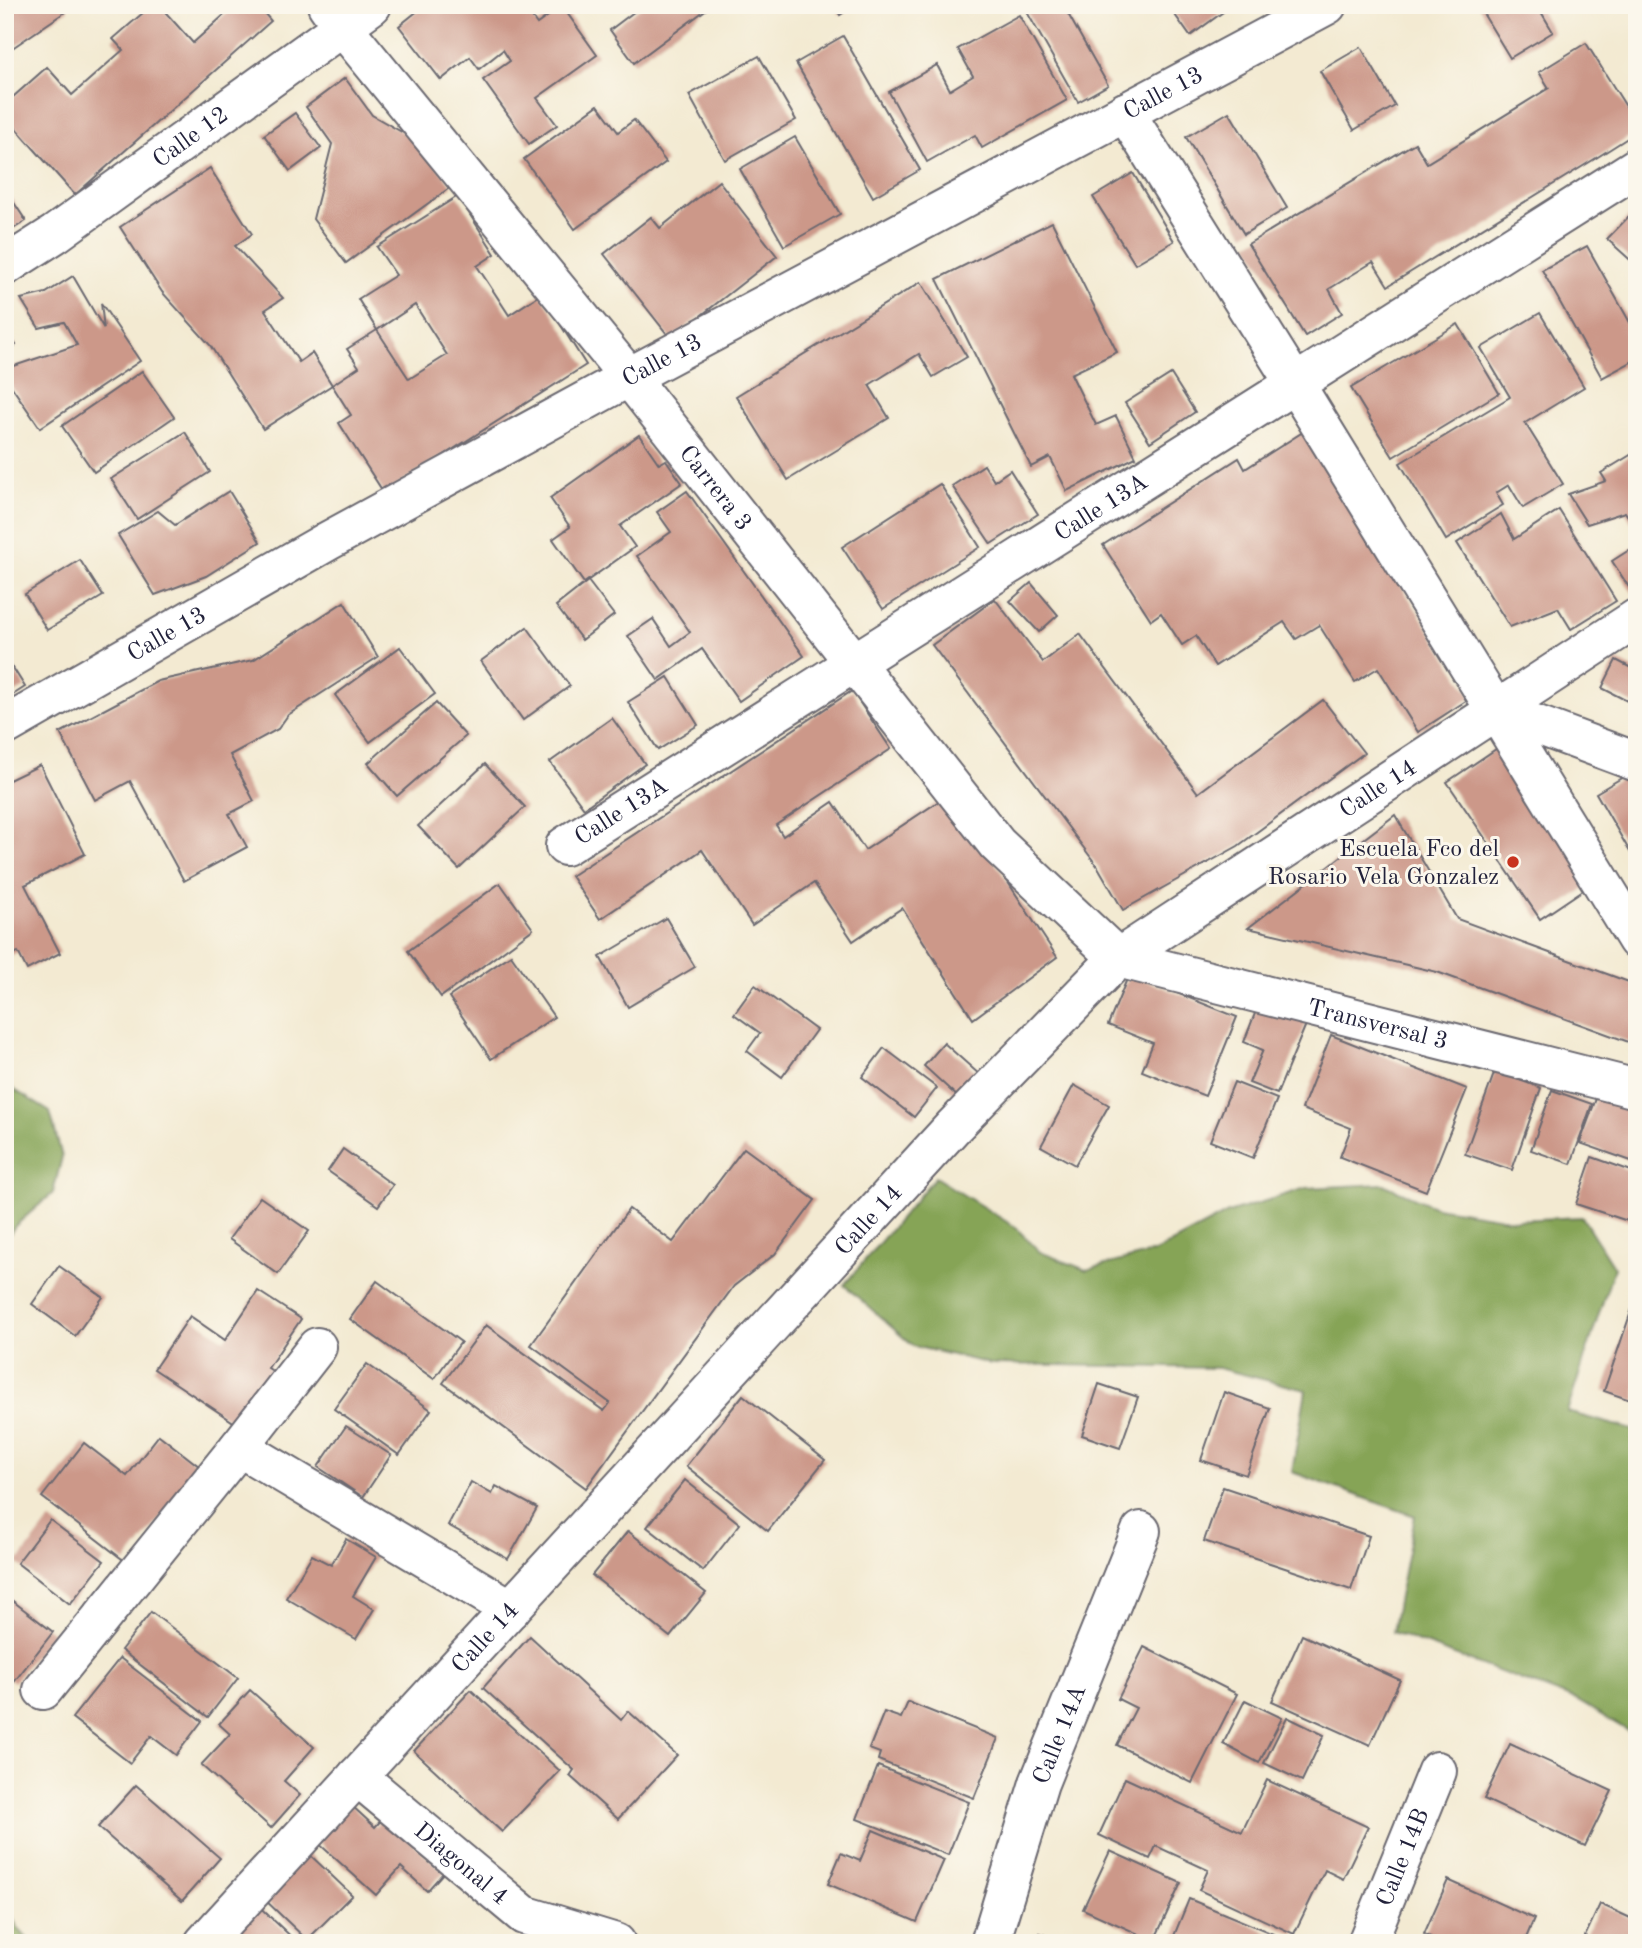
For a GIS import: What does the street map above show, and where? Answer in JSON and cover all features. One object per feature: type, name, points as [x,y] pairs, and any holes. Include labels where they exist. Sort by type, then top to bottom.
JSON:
[{"type":"street","name":"Calle 13","points":[[5,726],[340,535],[629,377],[1327,5]]},
{"type":"street","name":"Calle 12","points":[[5,266],[66,226],[347,12]]},
{"type":"street","name":"Carrera 3","points":[[347,12],[629,377],[997,844],[1118,958]]},
{"type":"street","points":[[1125,112],[1296,384],[1637,940]]},
{"type":"street","name":"Calle 13A","points":[[565,846],[1637,167]]},
{"type":"street","name":"Calle 14","points":[[204,1943],[954,1127],[1118,958],[1637,618]]},
{"type":"street","points":[[1497,710],[1637,762]]},
{"type":"street","name":"Transversal 3","points":[[1118,958],[1637,1089]]},
{"type":"street","points":[[43,1690],[317,1347]]},
{"type":"street","points":[[239,1447],[511,1609]]},
{"type":"street","name":"Calle 14A","points":[[990,1943],[1039,1783],[1142,1531]]},
{"type":"street","name":"Calle 14B","points":[[1367,1943],[1437,1771]]},
{"type":"street","name":"Diagonal 4","points":[[357,1776],[519,1929],[616,1943]]},
{"type":"green space","points":[[5,1084],[50,1112],[62,1157],[53,1193],[15,1226],[5,1241]]},
{"type":"green space","points":[[935,1177],[1015,1227],[1040,1252],[1086,1270],[1155,1252],[1228,1213],[1306,1188],[1383,1184],[1436,1207],[1515,1220],[1582,1217],[1614,1268],[1567,1412],[1637,1431],[1637,1736],[1576,1700],[1392,1632],[1415,1516],[1292,1472],[1306,1390],[1218,1368],[991,1364],[913,1346],[844,1285]]},
{"type":"green space","points":[[5,1906],[18,1928],[31,1943],[5,1943]]},
{"type":"building","points":[[5,5],[65,5],[68,10],[8,51],[5,47]]},
{"type":"building","points":[[152,5],[159,5],[193,43],[235,5],[257,5],[271,21],[75,195],[5,116],[5,104],[47,67],[72,95],[123,50],[113,39]]},
{"type":"building","points":[[425,5],[534,5],[527,11],[537,24],[562,6],[597,55],[537,98],[557,125],[529,144],[483,80],[510,61],[503,50],[479,69],[470,57],[441,80],[399,26]]},
{"type":"building","points":[[643,5],[712,5],[634,63],[610,30]]},
{"type":"building","points":[[834,5],[855,5],[840,15]]},
{"type":"building","points":[[1023,5],[1063,5],[1108,85],[1078,102]]},
{"type":"building","points":[[1168,5],[1218,5],[1223,12],[1190,36]]},
{"type":"building","points":[[1478,5],[1537,5],[1553,32],[1510,58]]},
{"type":"building","points":[[1019,15],[1067,100],[982,148],[975,135],[927,162],[889,92],[937,65],[950,90],[973,76],[958,49]]},
{"type":"building","points":[[843,36],[920,170],[873,197],[796,63]]},
{"type":"building","points":[[1586,43],[1637,124],[1637,132],[1388,286],[1373,262],[1329,289],[1342,313],[1305,336],[1248,244],[1415,143],[1427,163],[1549,88],[1539,72]]},
{"type":"building","points":[[1361,47],[1395,106],[1354,130],[1320,71]]},
{"type":"building","points":[[759,56],[796,120],[725,160],[689,95]]},
{"type":"building","points":[[345,78],[372,115],[419,142],[452,186],[346,263],[313,219],[332,144],[306,107]]},
{"type":"building","points":[[598,105],[618,132],[634,120],[666,162],[575,229],[524,159]]},
{"type":"building","points":[[1229,112],[1287,208],[1244,234],[1186,137]]},
{"type":"building","points":[[295,113],[321,148],[290,171],[264,135]]},
{"type":"building","points":[[795,137],[840,214],[784,246],[740,169]]},
{"type":"building","points":[[210,168],[252,234],[235,246],[283,298],[265,310],[299,362],[312,353],[332,385],[263,429],[210,345],[162,292],[120,227]]},
{"type":"building","points":[[1133,173],[1174,241],[1135,264],[1093,197]]},
{"type":"building","points":[[719,181],[777,256],[671,339],[604,254],[651,217],[660,228]]},
{"type":"building","points":[[5,189],[26,221],[5,234]]},
{"type":"building","points":[[458,196],[495,254],[477,266],[509,315],[541,294],[586,365],[384,493],[339,423],[351,415],[332,385],[359,367],[347,349],[377,330],[358,299],[396,275],[377,247]],"holes":[[[415,305],[447,355],[409,379],[377,330]]]},
{"type":"building","points":[[1637,208],[1637,266],[1607,239]]},
{"type":"building","points":[[1052,222],[1117,352],[1071,374],[1096,425],[1116,416],[1136,457],[1067,491],[1050,457],[1031,467],[937,279]]},
{"type":"building","points":[[1587,246],[1637,335],[1637,359],[1602,378],[1542,270]]},
{"type":"building","points":[[73,276],[104,329],[101,303],[140,361],[40,428],[5,377],[5,369],[77,345],[64,322],[39,328],[21,299],[46,293]]},
{"type":"building","points":[[921,282],[967,357],[933,377],[919,354],[869,385],[889,418],[788,480],[736,396]]},
{"type":"building","points":[[1540,313],[1584,387],[1525,423],[1563,484],[1523,508],[1509,485],[1496,493],[1503,505],[1446,540],[1400,463],[1510,397],[1481,348]]},
{"type":"building","points":[[1458,324],[1499,393],[1393,457],[1351,388]]},
{"type":"building","points":[[5,329],[16,345],[5,353]]},
{"type":"building","points":[[142,371],[174,417],[94,472],[62,426]]},
{"type":"building","points":[[1171,374],[1195,412],[1150,442],[1125,403]]},
{"type":"building","points":[[185,432],[210,472],[137,519],[111,479]]},
{"type":"building","points":[[1303,432],[1472,697],[1418,732],[1378,668],[1355,682],[1319,625],[1296,639],[1284,622],[1215,666],[1196,636],[1182,645],[1161,613],[1151,620],[1103,545],[1239,458],[1245,469]]},
{"type":"building","points":[[639,435],[659,464],[666,460],[682,483],[620,526],[635,547],[584,583],[553,539],[570,527],[550,498]]},
{"type":"building","points":[[1637,451],[1637,530],[1625,512],[1587,524],[1568,494],[1606,481],[1601,473]]},
{"type":"building","points":[[984,465],[994,481],[1010,470],[1038,514],[991,544],[952,486]]},
{"type":"building","points":[[940,484],[980,547],[883,609],[842,547]]},
{"type":"building","points":[[229,491],[260,542],[206,576],[155,595],[118,535],[158,511],[175,525]]},
{"type":"building","points":[[687,491],[804,656],[739,701],[702,649],[658,680],[628,636],[653,619],[671,646],[690,632],[637,556],[671,532],[657,512]]},
{"type":"building","points":[[1559,510],[1616,601],[1571,629],[1558,608],[1510,627],[1457,543],[1501,514],[1514,539]]},
{"type":"building","points":[[1637,545],[1637,593],[1634,595],[1612,561]]},
{"type":"building","points":[[80,560],[103,596],[47,630],[25,594]]},
{"type":"building","points":[[588,581],[614,615],[582,640],[556,606]]},
{"type":"building","points":[[1031,583],[1058,615],[1039,632],[1010,601]]},
{"type":"building","points":[[995,599],[1043,662],[1080,634],[1198,793],[1323,700],[1364,753],[1238,846],[1123,910],[1098,867],[932,645]]},
{"type":"building","points":[[344,602],[378,657],[288,715],[278,729],[230,755],[254,801],[229,814],[247,847],[184,881],[130,781],[95,800],[60,733],[158,681],[253,660]]},
{"type":"building","points":[[527,627],[570,686],[523,720],[481,661]]},
{"type":"building","points":[[400,647],[435,694],[370,742],[335,695]]},
{"type":"building","points":[[5,655],[25,687],[5,700]]},
{"type":"building","points":[[1616,660],[1637,671],[1637,706],[1602,688]]},
{"type":"building","points":[[668,677],[698,725],[658,750],[628,702]]},
{"type":"building","points":[[852,691],[891,749],[776,825],[783,836],[833,802],[865,850],[950,794],[1057,957],[973,1019],[902,908],[853,941],[814,883],[752,925],[702,850],[600,919],[571,876]]},
{"type":"building","points":[[436,703],[466,736],[397,796],[368,763]]},
{"type":"building","points":[[612,718],[645,764],[584,808],[550,762]]},
{"type":"building","points":[[1499,747],[1592,884],[1540,919],[1447,782]]},
{"type":"building","points":[[485,764],[525,807],[459,869],[418,826]]},
{"type":"building","points":[[40,765],[85,854],[25,885],[60,953],[27,970],[18,952],[5,958],[5,782]]},
{"type":"building","points":[[1637,769],[1637,864],[1596,793]]},
{"type":"building","points":[[1395,815],[1457,919],[1637,985],[1637,1045],[1437,972],[1248,928]]},
{"type":"building","points":[[500,883],[533,929],[441,997],[408,951]]},
{"type":"building","points":[[666,918],[695,967],[628,1007],[600,957]]},
{"type":"building","points":[[511,955],[554,1017],[491,1059],[449,997]]},
{"type":"building","points":[[1129,974],[1237,1017],[1205,1096],[1142,1071],[1153,1043],[1108,1025]]},
{"type":"building","points":[[755,985],[816,1030],[782,1077],[747,1051],[760,1033],[734,1014]]},
{"type":"building","points":[[1259,1003],[1307,1022],[1277,1094],[1249,1083],[1263,1050],[1244,1042]]},
{"type":"building","points":[[1331,1035],[1467,1089],[1426,1191],[1340,1157],[1351,1128],[1302,1109]]},
{"type":"building","points":[[944,1043],[980,1075],[959,1098],[924,1066]]},
{"type":"building","points":[[884,1048],[937,1088],[914,1117],[862,1077]]},
{"type":"building","points":[[1495,1071],[1541,1088],[1512,1170],[1465,1154]]},
{"type":"building","points":[[1234,1082],[1277,1099],[1253,1158],[1210,1141]]},
{"type":"building","points":[[1074,1085],[1109,1105],[1075,1165],[1041,1146]]},
{"type":"building","points":[[1552,1090],[1592,1104],[1571,1164],[1531,1150]]},
{"type":"building","points":[[1598,1093],[1637,1106],[1637,1163],[1580,1143]]},
{"type":"building","points":[[744,1148],[815,1200],[775,1254],[734,1286],[586,1488],[443,1383],[486,1325],[604,1411],[610,1403],[531,1345],[629,1209],[673,1242]]},
{"type":"building","points":[[343,1149],[393,1185],[378,1206],[328,1171]]},
{"type":"building","points":[[1592,1157],[1637,1173],[1637,1224],[1576,1204]]},
{"type":"building","points":[[260,1197],[309,1231],[278,1274],[229,1239]]},
{"type":"building","points":[[59,1266],[103,1297],[75,1336],[32,1304]]},
{"type":"building","points":[[377,1281],[461,1342],[434,1379],[350,1319]]},
{"type":"building","points":[[258,1291],[301,1319],[268,1368],[277,1374],[241,1427],[154,1369],[190,1316],[225,1340]]},
{"type":"building","points":[[1633,1306],[1637,1307],[1636,1402],[1604,1391]]},
{"type":"building","points":[[367,1364],[431,1410],[399,1455],[334,1409]]},
{"type":"building","points":[[1099,1384],[1138,1397],[1120,1448],[1082,1435]]},
{"type":"building","points":[[1224,1392],[1270,1408],[1246,1475],[1201,1460]]},
{"type":"building","points":[[743,1395],[825,1460],[768,1531],[686,1466]]},
{"type":"building","points":[[346,1426],[391,1455],[363,1497],[318,1467]]},
{"type":"building","points":[[159,1435],[200,1467],[126,1562],[42,1497],[84,1443],[127,1476]]},
{"type":"building","points":[[685,1480],[740,1524],[703,1571],[647,1527]]},
{"type":"building","points":[[471,1482],[492,1494],[496,1486],[537,1508],[508,1559],[448,1525]]},
{"type":"building","points":[[1223,1487],[1369,1536],[1351,1590],[1204,1541]]},
{"type":"building","points":[[50,1520],[104,1561],[70,1604],[17,1563]]},
{"type":"building","points":[[628,1531],[706,1593],[670,1637],[592,1575]]},
{"type":"building","points":[[346,1539],[376,1557],[353,1596],[374,1609],[356,1639],[286,1598],[312,1555],[331,1565]]},
{"type":"building","points":[[5,1595],[53,1632],[14,1682],[5,1675]]},
{"type":"building","points":[[151,1612],[238,1678],[208,1717],[121,1650]]},
{"type":"building","points":[[1302,1635],[1400,1680],[1370,1745],[1272,1701]]},
{"type":"building","points":[[530,1636],[621,1720],[628,1711],[677,1755],[618,1819],[570,1776],[574,1770],[483,1688]]},
{"type":"building","points":[[1144,1647],[1237,1694],[1192,1783],[1117,1745],[1136,1708],[1118,1699]]},
{"type":"building","points":[[120,1658],[202,1721],[176,1755],[151,1736],[130,1763],[72,1718]]},
{"type":"building","points":[[250,1690],[314,1747],[284,1781],[300,1795],[271,1828],[201,1765],[230,1734],[219,1724]]},
{"type":"building","points":[[471,1690],[560,1771],[502,1832],[414,1751]]},
{"type":"building","points":[[1245,1700],[1282,1718],[1259,1763],[1223,1744]]},
{"type":"building","points":[[908,1702],[998,1738],[974,1798],[878,1760],[880,1753],[869,1749],[884,1712],[901,1718]]},
{"type":"building","points":[[1287,1717],[1324,1735],[1302,1781],[1264,1763]]},
{"type":"building","points":[[1510,1744],[1612,1791],[1585,1846],[1484,1799]]},
{"type":"building","points":[[878,1766],[969,1802],[948,1855],[857,1819]]},
{"type":"building","points":[[1125,1778],[1242,1832],[1267,1780],[1368,1827],[1343,1879],[1325,1870],[1294,1934],[1199,1890],[1208,1870],[1156,1846],[1150,1859],[1099,1835]]},
{"type":"building","points":[[136,1785],[220,1858],[182,1901],[98,1827]]},
{"type":"building","points":[[351,1805],[375,1827],[384,1817],[444,1872],[427,1891],[401,1867],[376,1895],[317,1842]]},
{"type":"building","points":[[873,1830],[944,1860],[917,1922],[828,1884],[841,1853],[860,1861]]},
{"type":"building","points":[[1110,1851],[1181,1883],[1154,1941],[1083,1909]]},
{"type":"building","points":[[307,1852],[352,1895],[307,1940],[262,1897]]},
{"type":"building","points":[[1448,1880],[1534,1919],[1524,1943],[1443,1943],[1424,1934]]},
{"type":"building","points":[[1189,1899],[1225,1914],[1295,1943],[1171,1943]]},
{"type":"building","points":[[252,1900],[298,1943],[227,1943]]},
{"type":"building","points":[[1600,1904],[1637,1921],[1637,1943],[1582,1943]]},
{"type":"building","points":[[1040,1933],[1065,1943],[1036,1943]]},
{"type":"place","name":"Escuela Fco del Rosario Vela Gonzalez","points":[[1513,862]]}]
